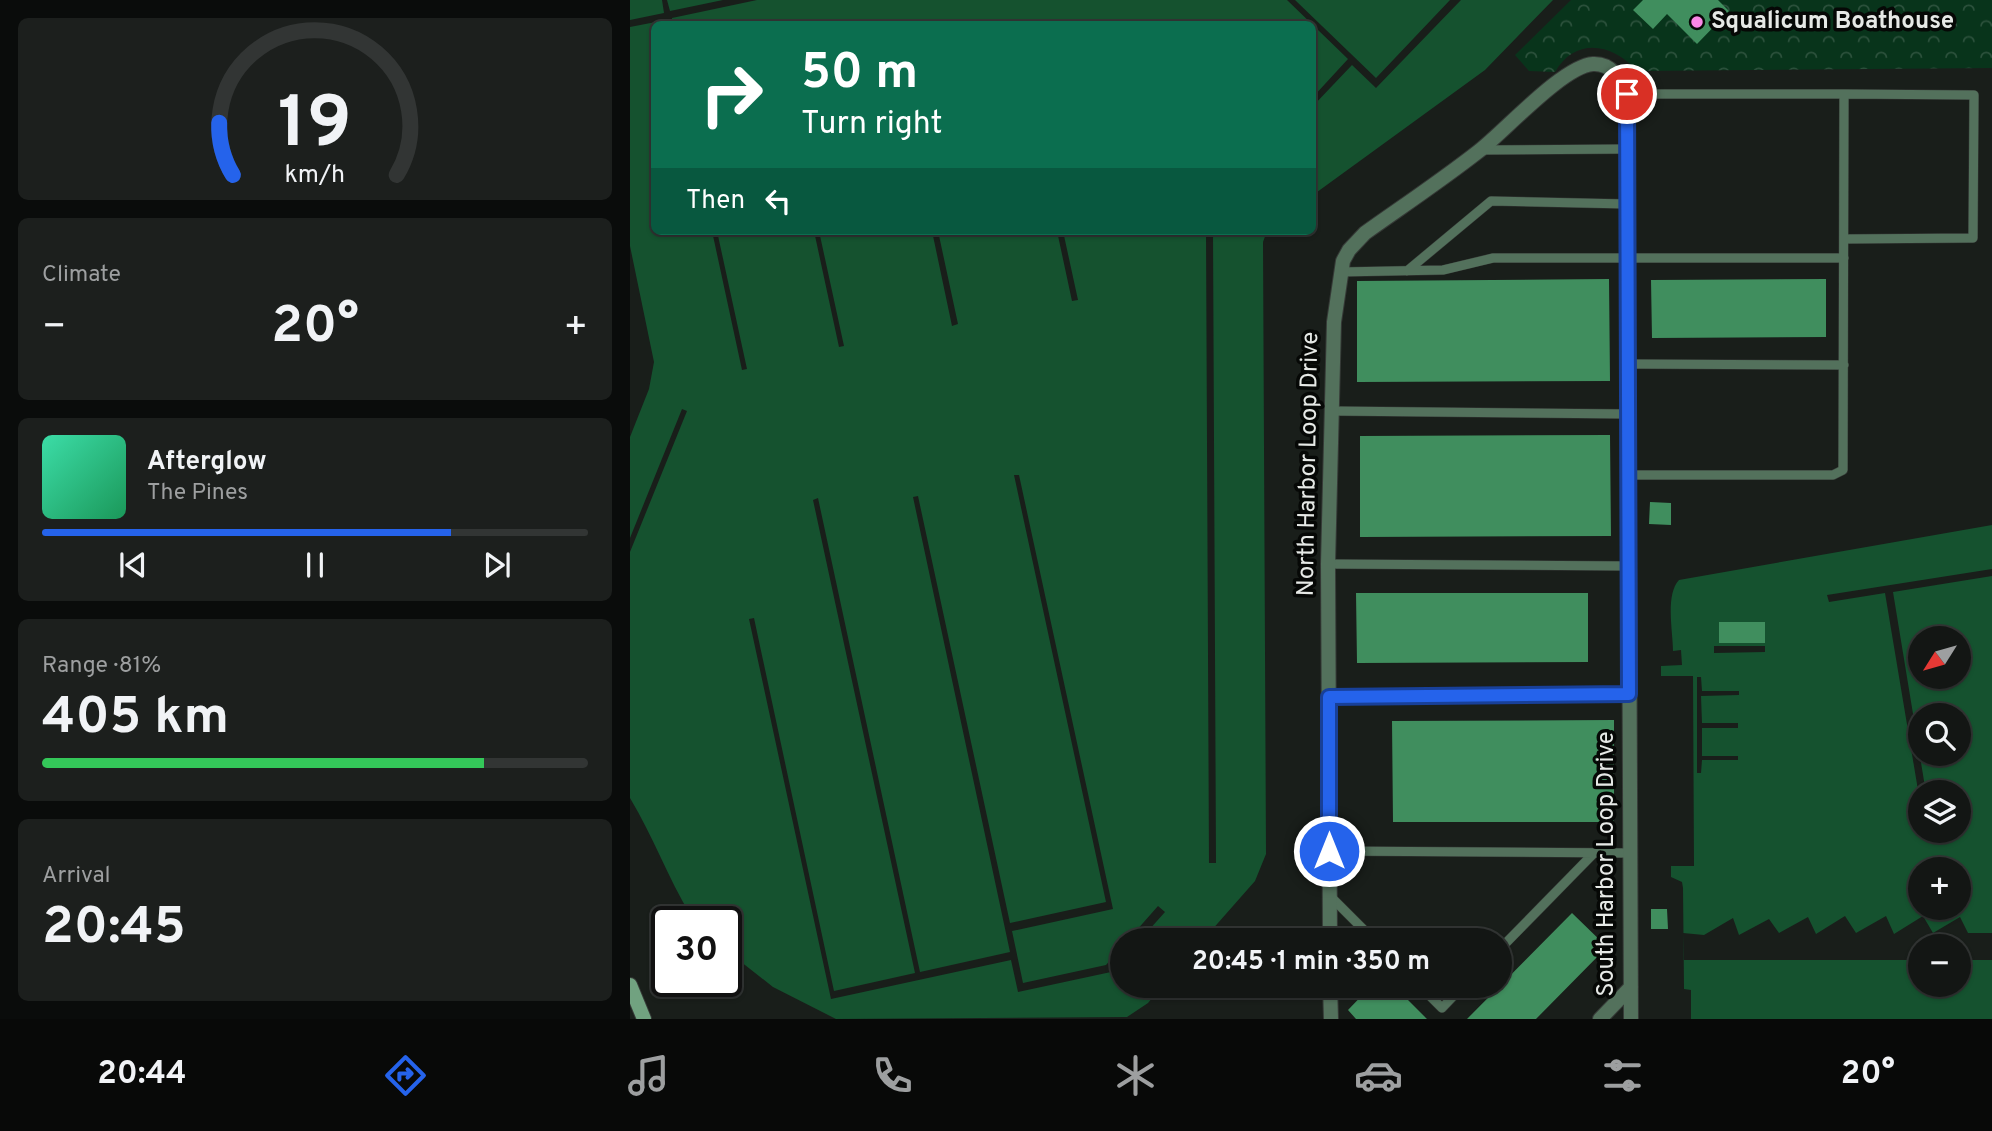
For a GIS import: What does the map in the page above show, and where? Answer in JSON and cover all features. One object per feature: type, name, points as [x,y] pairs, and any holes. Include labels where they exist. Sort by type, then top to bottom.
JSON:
[{"type":"street","name":"North Harbor Loop Drive","points":[[1330,928],[1328,564],[1335,322],[1340,272],[1349,250],[1365,233],[1480,150],[1550,89],[1583,66],[1598,64],[1612,70],[1627,94]]},
{"type":"street","name":"South Harbor Loop Drive","points":[[1627,94],[1631,1019]]},
{"type":"street","points":[[630,985],[644,1019]]},
{"type":"street","points":[[1600,1019],[1631,987]]},
{"type":"street","points":[[1330,998],[1331,1019]]},
{"type":"lane","points":[[1627,94],[1974,95],[1973,238],[1844,239]]},
{"type":"lane","points":[[1628,475],[1833,475],[1840,472],[1844,466],[1844,94]]},
{"type":"lane","points":[[1480,150],[1627,149]]},
{"type":"lane","points":[[1407,271],[1491,201],[1627,204]]},
{"type":"lane","points":[[1340,272],[1443,270],[1493,258],[1844,258]]},
{"type":"lane","points":[[1628,364],[1844,365]]},
{"type":"lane","points":[[1332,411],[1628,414]]},
{"type":"lane","points":[[1328,564],[1629,566]]},
{"type":"lane","points":[[1329,697],[1629,694]]},
{"type":"lane","points":[[1329,851],[1630,853]]},
{"type":"lane","points":[[1512,937],[1594,853]]},
{"type":"lane","points":[[1329,895],[1362,928]]},
{"type":"lane","points":[[1432,998],[1442,1008],[1452,998]]},
{"type":"green space","points":[[1571,0],[1992,0],[1992,68],[1637,71],[1617,55],[1595,48],[1573,53],[1555,72],[1529,71],[1515,55]]},
{"type":"shaded area","points":[[630,0],[1553,0],[1485,70],[1316,193],[1316,21],[651,21],[651,235],[1266,235],[1263,242],[1266,854],[1255,881],[1214,928],[1110,928],[1110,998],[1152,998],[1127,1017],[836,1019],[773,987],[742,963],[742,906],[685,906],[630,798],[630,437],[649,389],[654,362],[630,246]]},
{"type":"shaded area","points":[[1992,525],[1992,1019],[1691,1019],[1691,990],[1684,989],[1683,888],[1682,882],[1671,877],[1671,866],[1694,866],[1693,676],[1661,676],[1661,666],[1682,665],[1681,650],[1673,651],[1671,604],[1679,580]]},
{"type":"pier","points":[[662,0],[667,0],[670,11],[723,0],[757,0],[672,18],[672,21],[651,21],[630,27],[630,20],[664,13]]},
{"type":"pier","points":[[1287,0],[1295,0],[1376,78],[1450,0],[1461,0],[1376,88],[1352,65],[1316,103],[1316,94],[1348,59],[1316,28],[1316,21],[1309,21]]},
{"type":"pier","points":[[713,235],[718,235],[747,369],[742,370]]},
{"type":"pier","points":[[815,235],[820,235],[844,346],[839,347]]},
{"type":"pier","points":[[933,235],[939,235],[958,324],[952,326]]},
{"type":"pier","points":[[1058,235],[1064,235],[1078,300],[1072,301]]},
{"type":"pier","points":[[1206,235],[1213,235],[1216,863],[1209,863]]},
{"type":"pier","points":[[682,409],[687,411],[630,552],[630,538]]},
{"type":"pier","points":[[1014,475],[1019,475],[1113,909],[1012,931],[1023,983],[1106,965],[1110,960],[1110,972],[1018,992],[1011,960],[831,999],[749,619],[754,618],[834,991],[915,973],[813,500],[818,498],[920,972],[1010,952],[913,497],[918,496],[1010,923],[1106,902]]},
{"type":"pier","points":[[1992,569],[1992,576],[1893,592],[1911,703],[1908,703],[1908,730],[1885,593],[1829,602],[1827,595]]},
{"type":"pier","points":[[1714,646],[1765,646],[1765,652],[1714,653]]},
{"type":"pier","points":[[1697,677],[1701,677],[1702,691],[1739,691],[1739,695],[1701,696],[1702,723],[1738,723],[1738,728],[1702,728],[1702,756],[1738,756],[1738,760],[1702,760],[1701,773],[1697,773]]},
{"type":"pier","points":[[1914,766],[1922,766],[1924,780],[1916,780]]},
{"type":"pier","points":[[1158,906],[1165,912],[1151,928],[1139,928]]},
{"type":"pier","points":[[1845,916],[1856,933],[1886,916],[1894,934],[1917,920],[1925,920],[1933,933],[1955,920],[1962,920],[1968,933],[1992,933],[1992,960],[1971,960],[1971,934],[1908,934],[1908,960],[1684,960],[1683,933],[1704,935],[1733,918],[1739,935],[1769,919],[1779,933],[1808,917],[1816,934]]},
{"type":"building","name":"Squalicum Boathouse","points":[[1643,0],[1718,0],[1729,11],[1697,44],[1667,14],[1653,29],[1633,10]]},
{"type":"building","points":[[1609,279],[1610,381],[1357,382],[1357,281]]},
{"type":"building","points":[[1826,279],[1826,337],[1652,338],[1651,280]]},
{"type":"building","points":[[1610,435],[1611,536],[1360,537],[1360,436]]},
{"type":"building","points":[[1650,502],[1671,503],[1671,525],[1649,524]]},
{"type":"building","points":[[1356,593],[1588,593],[1588,662],[1357,663]]},
{"type":"building","points":[[1719,622],[1765,622],[1765,643],[1719,643]]},
{"type":"building","points":[[1614,720],[1614,822],[1393,822],[1392,721]]},
{"type":"building","points":[[1651,909],[1667,909],[1668,929],[1651,929]]},
{"type":"building","points":[[1572,913],[1607,947],[1536,1019],[1467,1019],[1488,998],[1512,998],[1512,974]]},
{"type":"building","points":[[1360,998],[1406,998],[1427,1019],[1356,1019],[1348,1010]]},
{"type":"place","name":"Squalicum Boathouse","points":[[1697,22]]},
{"type":"route","points":[[1329,851],[1329,697],[1629,694],[1627,94]]}]
